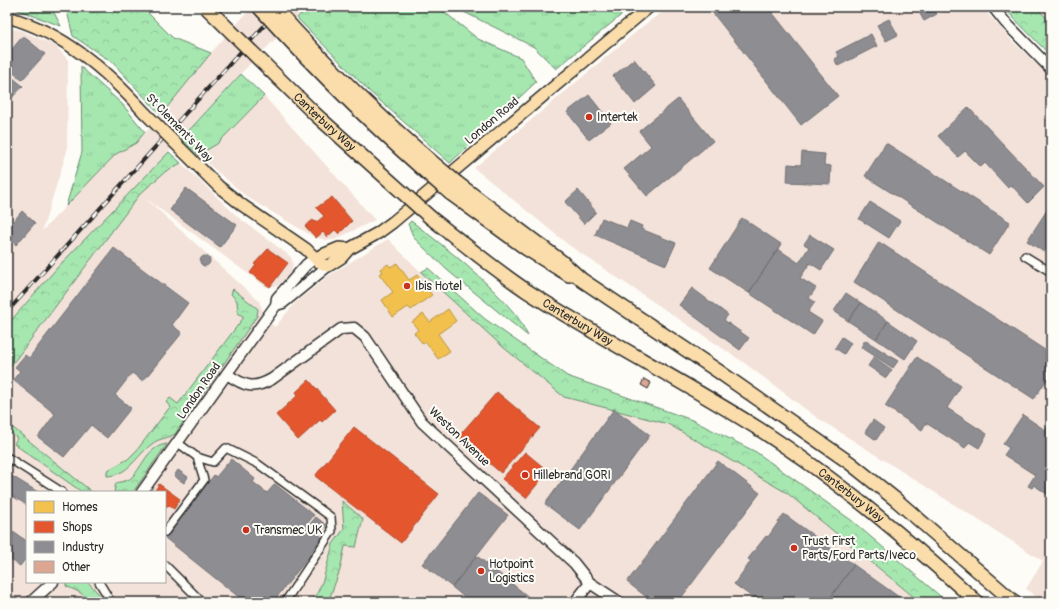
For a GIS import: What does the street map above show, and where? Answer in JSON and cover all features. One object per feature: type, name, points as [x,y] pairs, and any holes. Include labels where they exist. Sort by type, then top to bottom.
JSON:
[{"type":"highway","name":"Canterbury Way","points":[[206,7],[310,109],[431,218],[489,264],[527,291],[701,394],[788,448],[885,521],[977,602]]},
{"type":"highway","name":"Canterbury Way","points":[[259,7],[335,88],[382,132],[454,188],[562,262],[582,280],[718,371],[850,463],[895,499],[1014,602]]},
{"type":"highway","name":"Canterbury Way","points":[[274,7],[342,79],[454,188]]},
{"type":"main road","name":"London Road","points":[[328,266],[342,257],[349,249],[378,233],[393,222],[649,7]]},
{"type":"main road","name":"St Clement's Way","points":[[7,17],[45,31],[79,51],[110,77],[218,186],[242,205],[287,235],[306,249],[315,258],[328,266]]},
{"type":"main road","name":"London Road","points":[[315,258],[339,248],[349,249]]},
{"type":"street","points":[[993,7],[1005,22],[1051,69]]},
{"type":"street","points":[[1024,256],[1051,272]]},
{"type":"street","name":"London Road","points":[[143,491],[227,374],[250,339],[276,305],[277,298],[306,265],[315,258]]},
{"type":"street","name":"London Road","points":[[276,305],[283,303],[328,266]]},
{"type":"street","name":"Weston Avenue","points":[[227,374],[248,386],[261,386],[272,380],[342,329],[354,328],[365,337],[422,422],[574,563],[590,583],[619,602]]},
{"type":"street","points":[[178,443],[197,457],[213,462],[226,448],[258,464],[331,516],[332,531],[285,602]]},
{"type":"street","points":[[7,457],[60,491]]},
{"type":"street","points":[[166,531],[204,480],[197,457]]},
{"type":"street","points":[[166,566],[202,602]]},
{"type":"street","points":[[31,602],[52,583]]},
{"type":"street","points":[[101,583],[111,602]]},
{"type":"street","points":[[575,602],[590,583]]},
{"type":"shaded area","points":[[252,7],[308,7],[244,70],[153,169],[57,268],[7,325],[7,28],[20,30],[56,46],[68,60],[67,151],[42,231],[116,154],[136,143],[170,105],[191,75]]},
{"type":"shaded area","points":[[669,7],[934,7],[938,14],[948,7],[982,7],[1013,42],[1051,77],[1051,602],[1043,602],[1026,589],[1043,561],[816,417],[743,362],[570,246],[474,168],[643,26]]},
{"type":"shaded area","points":[[1021,7],[1051,7],[1051,33]]},
{"type":"shaded area","points":[[264,96],[375,220],[334,240],[326,240],[312,236],[247,197],[198,155],[217,144]]},
{"type":"shaded area","points":[[181,163],[238,217],[291,257],[293,264],[287,277],[277,286],[266,287],[145,198],[259,301],[266,319],[275,327],[295,303],[328,276],[388,239],[421,272],[564,397],[668,424],[787,493],[920,602],[7,602],[7,371],[140,194],[166,171]]},
{"type":"green space","points":[[10,7],[51,7],[61,26]]},
{"type":"green space","points":[[66,7],[142,7],[173,38],[211,53],[161,115],[113,63],[73,36]]},
{"type":"green space","points":[[308,7],[438,7],[478,39],[521,58],[536,82],[450,163],[369,91],[297,18]]},
{"type":"green space","points":[[457,7],[631,7],[556,69],[534,47],[462,11]]},
{"type":"green space","points":[[1003,7],[1035,7],[1051,22],[1051,56]]},
{"type":"green space","points":[[81,67],[122,104],[145,132],[136,143],[116,154],[66,206],[82,152]]},
{"type":"green space","points":[[241,74],[264,96],[217,144],[198,155],[181,139]]},
{"type":"green space","points":[[169,152],[181,163],[166,171],[140,194],[7,371],[7,325],[57,268]]},
{"type":"green space","points":[[411,221],[453,254],[492,289],[518,317],[528,336],[447,270],[414,238],[408,224]]},
{"type":"green space","points":[[428,268],[485,319],[567,376],[692,420],[756,452],[851,520],[947,602],[920,602],[787,493],[668,424],[564,397],[503,347],[421,272]]},
{"type":"green space","points":[[233,289],[258,309],[257,316],[175,434],[155,442],[146,449],[127,469],[115,475],[107,476],[108,470],[128,459],[137,450],[170,407],[166,402],[170,398],[178,404],[244,317],[238,313],[237,301],[231,294]]},
{"type":"green space","points":[[7,423],[91,491],[81,491],[14,444],[17,438],[7,429]]},
{"type":"green space","points":[[167,444],[134,491],[114,491],[116,483],[130,479],[150,453],[160,446]]},
{"type":"green space","points":[[342,501],[363,519],[356,547],[345,546],[340,570],[328,602],[310,602],[316,596],[323,580],[333,544],[344,529]]},
{"type":"green space","points":[[66,583],[89,583],[106,602],[90,602],[81,593],[66,586]]},
{"type":"building: Homes","name":"Ibis Hotel","points":[[397,263],[409,280],[417,275],[432,295],[411,310],[408,307],[393,317],[382,300],[393,292],[379,274],[383,272],[381,269],[388,264],[390,267]]},
{"type":"building: Homes","name":"Ibis Hotel","points":[[448,309],[456,321],[438,334],[450,351],[438,359],[426,342],[423,344],[414,333],[418,330],[412,322],[423,314],[430,322]]},
{"type":"building: Shops","points":[[332,197],[352,221],[339,234],[335,230],[327,237],[323,232],[316,238],[305,226],[313,220],[315,222],[318,221],[324,216],[316,208]]},
{"type":"building: Shops","points":[[268,249],[288,263],[270,287],[250,273],[256,265],[254,264]]},
{"type":"building: Shops","points":[[309,380],[335,410],[322,422],[320,420],[298,440],[276,415],[298,395],[296,392]]},
{"type":"building: Shops","points":[[497,392],[540,428],[501,473],[458,437]]},
{"type":"building: Shops","points":[[354,427],[439,494],[401,543],[315,476]]},
{"type":"building: Shops","name":"Hillebrand GORI","points":[[525,452],[548,471],[526,498],[502,479]]},
{"type":"building: Shops","points":[[159,484],[180,499],[174,509],[168,505],[166,508],[166,491],[155,491]]},
{"type":"building: Industry","points":[[708,7],[768,7],[838,96],[801,125]]},
{"type":"building: Industry","points":[[916,7],[933,7],[937,14],[924,21]]},
{"type":"building: Industry","points":[[889,19],[898,35],[886,41],[877,25]]},
{"type":"building: Industry","points":[[871,34],[877,46],[838,66],[834,59],[839,57],[836,52]]},
{"type":"building: Industry","points":[[23,36],[45,54],[22,80],[7,68],[7,55]]},
{"type":"building: Industry","points":[[634,59],[656,86],[635,104],[613,76]]},
{"type":"building: Industry","points":[[13,78],[23,86],[7,103],[7,84]]},
{"type":"building: Industry","name":"Intertek","points":[[589,95],[611,123],[589,140],[567,112]]},
{"type":"building: Industry","points":[[678,99],[713,141],[647,196],[624,169],[651,146],[639,131]]},
{"type":"building: Industry","points":[[968,107],[1044,187],[1028,203],[1011,185],[1008,188],[985,163],[981,167],[965,151],[958,157],[938,136]]},
{"type":"building: Industry","points":[[886,143],[1010,222],[989,255],[865,176]]},
{"type":"building: Industry","points":[[802,152],[825,154],[824,165],[831,166],[830,184],[787,182],[788,164],[801,165]]},
{"type":"building: Industry","points":[[186,188],[237,225],[220,247],[170,210]]},
{"type":"building: Industry","points":[[578,190],[596,212],[584,224],[565,202]]},
{"type":"building: Industry","points":[[870,202],[900,221],[889,238],[859,219]]},
{"type":"building: Industry","points":[[1051,204],[1051,241],[1044,252],[1027,241]]},
{"type":"building: Industry","points":[[22,211],[35,223],[16,245],[7,237],[7,229]]},
{"type":"building: Industry","points":[[602,218],[627,228],[630,221],[642,226],[641,229],[676,243],[666,265],[595,235]]},
{"type":"building: Industry","points":[[742,218],[781,244],[749,293],[710,268]]},
{"type":"building: Industry","points":[[810,235],[834,250],[821,270],[810,263],[800,278],[816,288],[809,298],[815,302],[808,312],[822,321],[813,335],[749,293],[778,249],[799,263],[809,247],[804,244]]},
{"type":"building: Industry","points":[[879,242],[1051,354],[1051,373],[1034,399],[854,282]]},
{"type":"building: Industry","points":[[114,248],[188,303],[172,325],[182,333],[143,381],[132,373],[115,395],[131,408],[107,438],[91,425],[64,457],[38,437],[55,414],[13,380],[20,371],[15,367],[25,355],[29,358]]},
{"type":"building: Industry","points":[[203,256],[207,256],[209,257],[209,265],[203,266],[200,263],[200,259]]},
{"type":"building: Industry","points":[[692,288],[728,315],[724,320],[749,338],[740,350],[679,305]]},
{"type":"building: Industry","points":[[846,293],[861,303],[848,321],[834,311]]},
{"type":"building: Industry","points":[[861,303],[888,321],[876,339],[848,321]]},
{"type":"building: Industry","points":[[888,321],[917,341],[905,359],[876,339]]},
{"type":"building: Industry","points":[[842,337],[851,343],[844,354],[835,348]]},
{"type":"building: Industry","points":[[865,340],[898,361],[893,368],[861,347]]},
{"type":"building: Industry","points":[[874,357],[892,370],[886,378],[868,366]]},
{"type":"building: Industry","points":[[917,357],[961,386],[947,408],[987,434],[979,448],[969,442],[965,448],[926,423],[922,430],[885,406]]},
{"type":"building: Industry","points":[[614,409],[650,435],[580,530],[545,504]]},
{"type":"building: Industry","points":[[1023,415],[1045,430],[1047,427],[1051,430],[1051,497],[1034,485],[1032,488],[1028,486],[1035,475],[1004,455],[1009,448],[1003,444]]},
{"type":"building: Industry","points":[[873,420],[884,428],[876,440],[865,432]]},
{"type":"building: Industry","name":"Transmec UK","points":[[231,459],[255,479],[253,482],[267,493],[275,484],[314,515],[306,525],[308,526],[316,517],[326,525],[319,535],[322,537],[310,553],[311,554],[273,602],[245,602],[166,539],[166,537],[214,475],[216,477]]},
{"type":"building: Industry","points":[[718,461],[760,493],[678,602],[653,602],[627,582]]},
{"type":"building: Industry","points":[[178,470],[188,477],[184,483],[174,476]]},
{"type":"building: Industry","points":[[7,473],[36,491],[26,491],[26,504],[7,493]]},
{"type":"building: Industry","points":[[478,493],[508,515],[452,587],[422,564]]},
{"type":"building: Industry","name":"Trust First Parts/Ford Parts/Iveco","points":[[784,514],[854,565],[827,602],[759,602],[734,584],[751,561],[748,559],[766,536],[768,537]]},
{"type":"building: Industry","points":[[13,532],[26,540],[26,558],[20,566],[7,557],[7,541]]},
{"type":"building: Industry","name":"Hotpoint Logistics","points":[[477,556],[535,602],[470,602],[452,587]]},
{"type":"building: Industry","points":[[854,565],[906,602],[827,602]]},
{"type":"building: Industry","points":[[76,597],[81,602],[71,602]]},
{"type":"building: Other","points":[[644,379],[651,383],[648,389],[641,385]]},
{"type":"railway","points":[[7,312],[281,7]]},
{"type":"place","name":"Intertek","points":[[589,117]]},
{"type":"place","name":"Ibis Hotel","points":[[407,286]]},
{"type":"place","name":"Hillebrand GORI","points":[[525,475]]},
{"type":"place","name":"Transmec UK","points":[[246,530]]},
{"type":"place","name":"Trust First Parts/Ford Parts/Iveco","points":[[794,548]]},
{"type":"place","name":"Hotpoint Logistics","points":[[481,571]]}]
